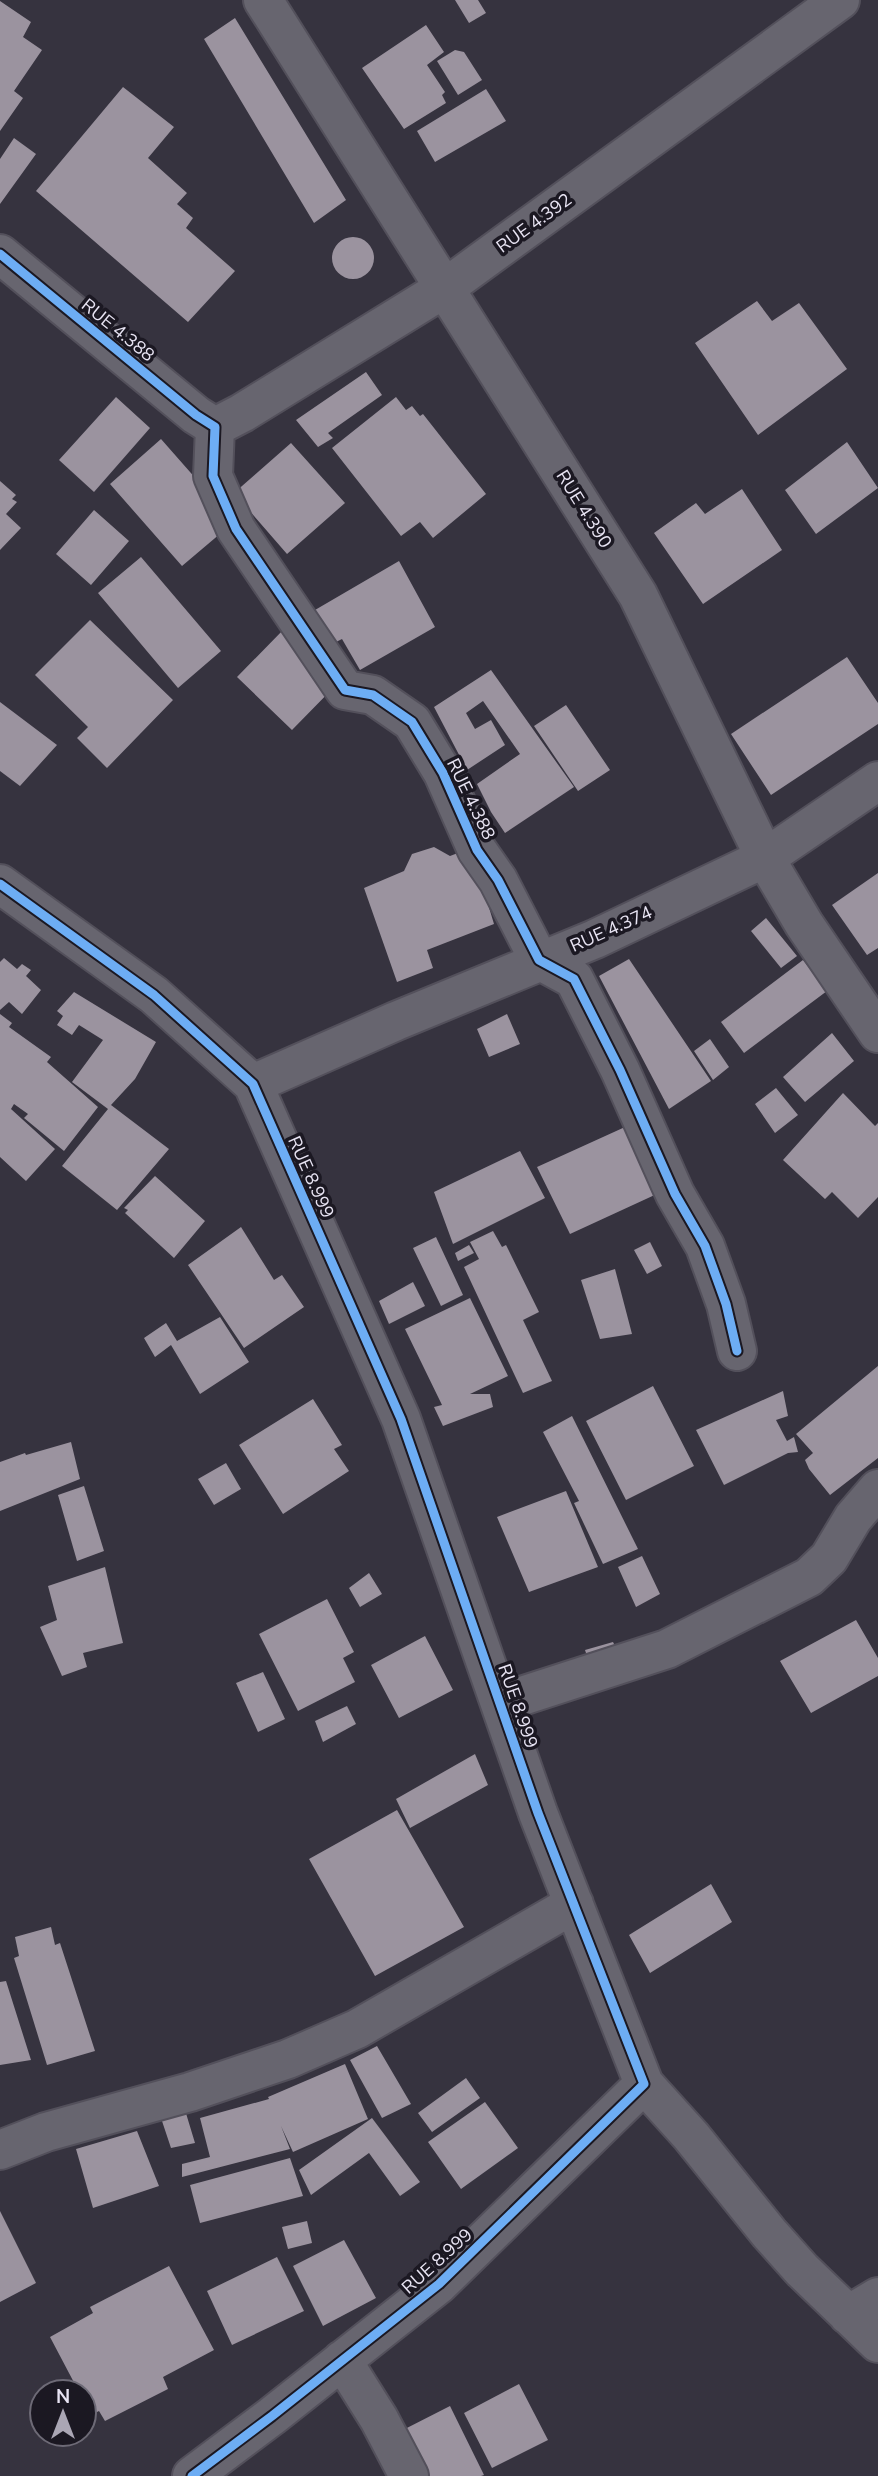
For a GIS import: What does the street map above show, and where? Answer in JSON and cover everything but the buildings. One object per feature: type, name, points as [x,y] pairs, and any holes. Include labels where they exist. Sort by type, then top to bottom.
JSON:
[{"type":"street","name":"RUE 4.390","points":[[263,0],[638,596],[765,858],[804,924],[878,1032]]},
{"type":"street","name":"RUE 4.392","points":[[215,427],[445,288],[840,0]]},
{"type":"street","name":"RUE 4.388","points":[[4,264],[196,415],[215,427],[213,476],[236,529],[345,690],[373,695],[412,722],[443,773],[477,850],[498,880],[539,960]]},
{"type":"street","name":"RUE 4.374","points":[[253,1084],[539,960],[595,939],[765,858],[878,781]]},
{"type":"street","name":"RUE 8.999","points":[[0,884],[154,995],[253,1084],[401,1419],[538,1813],[644,2084],[439,2284],[192,2476]]},
{"type":"street","points":[[539,960],[574,979],[620,1070],[675,1194],[705,1246],[726,1304],[737,1351]]},
{"type":"street","points":[[500,1703],[667,1649],[809,1577],[829,1558],[853,1518],[878,1489]]},
{"type":"street","points":[[0,2150],[46,2132],[190,2092],[288,2059],[357,2029],[574,1904]]},
{"type":"street","points":[[644,2084],[715,2164],[769,2233],[863,2306],[878,2343]]},
{"type":"street","points":[[342,2360],[379,2419],[409,2476]]},
{"type":"cycle path","points":[[0,254],[196,415],[215,427],[213,476],[236,529],[345,690],[373,695],[412,722],[443,773],[477,850],[498,880],[539,960],[574,979],[620,1070],[675,1194],[705,1246],[726,1304],[737,1351]]},
{"type":"cycle path","points":[[0,884],[154,995],[253,1084],[401,1419],[538,1813],[644,2084],[439,2284],[192,2476]]}]
